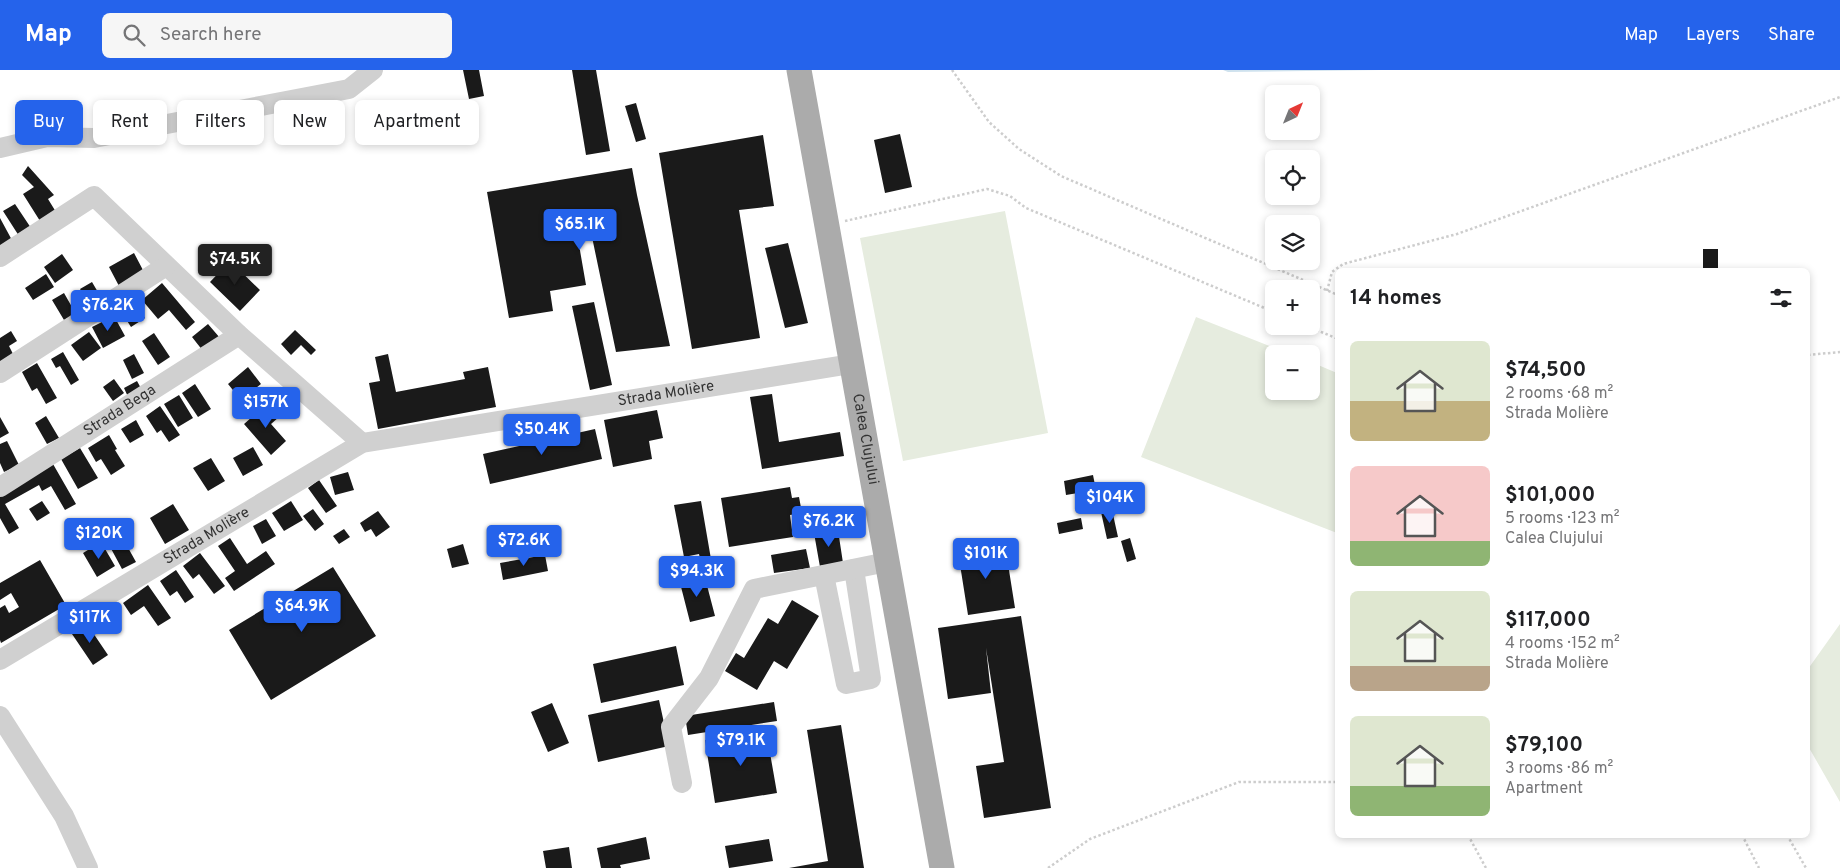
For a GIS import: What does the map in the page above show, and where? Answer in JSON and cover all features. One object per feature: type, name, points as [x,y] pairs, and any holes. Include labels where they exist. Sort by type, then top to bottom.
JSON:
[{"type":"main road","name":"Calea Clujului","points":[[799,70],[942,868]]},
{"type":"street","points":[[0,148],[47,137],[94,138],[330,93],[349,89],[368,72]]},
{"type":"street","points":[[0,257],[94,196],[239,335],[362,443]]},
{"type":"street","points":[[0,373],[166,266]]},
{"type":"street","name":"Strada Bega","points":[[0,487],[239,335]]},
{"type":"street","name":"Strada Molière","points":[[1,657],[362,443],[851,364]]},
{"type":"street","points":[[682,783],[671,727],[709,678],[754,589],[888,562]]},
{"type":"street","points":[[824,575],[846,684],[871,679],[854,568]]},
{"type":"street","points":[[0,716],[64,816],[88,868]]},
{"type":"path","points":[[952,70],[989,122],[1019,148],[1061,176],[1335,294]]},
{"type":"path","points":[[1338,268],[1344,264],[1457,234],[1840,98]]},
{"type":"path","points":[[827,225],[987,189],[1010,196],[1026,208],[1265,308]]},
{"type":"path","points":[[1327,291],[1332,272],[1335,270]]},
{"type":"path","points":[[1320,331],[1335,338]]},
{"type":"path","points":[[1810,355],[1840,352]]},
{"type":"path","points":[[1048,868],[1090,839],[1239,782],[1335,782]]},
{"type":"path","points":[[1470,838],[1486,868]]},
{"type":"path","points":[[1744,838],[1759,868]]},
{"type":"path","points":[[1789,838],[1806,868]]},
{"type":"shaded area","points":[[1005,211],[1048,433],[903,461],[860,238]]},
{"type":"shaded area","points":[[1196,317],[1267,345],[1265,345],[1265,400],[1320,400],[1320,366],[1335,372],[1335,532],[1141,457]]},
{"type":"shaded area","points":[[1840,624],[1840,802],[1810,750],[1810,666]]},
{"type":"water","points":[[1223,70],[1382,70],[1228,72]]},
{"type":"building","points":[[463,70],[479,70],[484,96],[469,99]]},
{"type":"building","points":[[572,70],[596,70],[610,151],[586,155]]},
{"type":"building","points":[[636,103],[646,139],[636,142],[625,106]]},
{"type":"building","points":[[900,134],[912,187],[885,193],[874,140]]},
{"type":"building","points":[[763,135],[774,206],[739,210],[760,338],[692,349],[659,153]]},
{"type":"building","points":[[28,166],[54,195],[48,199],[56,212],[40,221],[23,194],[34,187],[22,175]]},
{"type":"building","points":[[632,168],[670,346],[616,352],[592,237],[578,239],[586,285],[550,291],[553,311],[509,318],[487,192]]},
{"type":"building","points":[[15,204],[31,228],[19,236],[3,211]]},
{"type":"building","points":[[0,218],[13,242],[0,249]]},
{"type":"building","points":[[788,243],[808,323],[785,328],[765,248]]},
{"type":"building","points":[[1703,249],[1718,249],[1718,268],[1703,268]]},
{"type":"building","points":[[134,253],[144,272],[119,286],[109,267]]},
{"type":"building","points":[[62,254],[73,270],[55,283],[44,267]]},
{"type":"building","points":[[230,261],[260,290],[240,311],[210,282]]},
{"type":"building","points":[[46,274],[54,287],[33,300],[25,288]]},
{"type":"building","points":[[92,282],[102,299],[90,306],[80,289]]},
{"type":"building","points":[[162,283],[195,322],[186,330],[169,310],[158,319],[142,300]]},
{"type":"building","points":[[64,293],[76,314],[64,320],[52,300]]},
{"type":"building","points":[[594,302],[612,385],[590,390],[572,306]]},
{"type":"building","points":[[136,304],[145,318],[131,327],[122,313]]},
{"type":"building","points":[[114,316],[125,336],[103,348],[92,327]]},
{"type":"building","points":[[208,324],[220,338],[203,351],[192,337]]},
{"type":"building","points":[[295,330],[316,350],[311,355],[301,345],[291,355],[281,344]]},
{"type":"building","points":[[11,331],[17,341],[9,346],[13,354],[0,362],[0,338]]},
{"type":"building","points":[[89,332],[101,348],[83,361],[71,345]]},
{"type":"building","points":[[154,333],[170,357],[158,365],[142,341]]},
{"type":"building","points":[[63,352],[79,380],[71,385],[60,366],[56,368],[51,359]]},
{"type":"building","points":[[134,354],[144,373],[132,379],[123,360]]},
{"type":"building","points":[[388,354],[396,392],[465,379],[463,372],[488,367],[496,407],[378,429],[369,383],[380,381],[375,357]]},
{"type":"building","points":[[37,363],[57,398],[46,404],[37,388],[32,391],[22,372]]},
{"type":"building","points":[[248,367],[261,384],[241,400],[228,384]]},
{"type":"building","points":[[114,379],[124,393],[113,401],[103,387]]},
{"type":"building","points":[[137,381],[143,392],[129,399],[124,388]]},
{"type":"building","points":[[195,384],[211,409],[198,417],[182,393]]},
{"type":"building","points":[[772,394],[779,442],[840,432],[844,456],[762,469],[750,397]]},
{"type":"building","points":[[179,395],[193,418],[178,427],[164,404]]},
{"type":"building","points":[[268,403],[279,417],[271,424],[286,441],[271,455],[244,424]]},
{"type":"building","points":[[160,406],[180,435],[169,442],[161,430],[157,433],[146,416]]},
{"type":"building","points":[[657,410],[663,438],[649,441],[652,459],[613,467],[604,420]]},
{"type":"building","points":[[46,416],[59,438],[47,444],[35,423]]},
{"type":"building","points":[[0,417],[9,433],[0,438]]},
{"type":"building","points":[[136,420],[144,435],[130,443],[121,429]]},
{"type":"building","points":[[595,429],[602,459],[490,484],[483,454]]},
{"type":"building","points":[[109,435],[117,449],[115,450],[125,466],[111,475],[101,459],[96,462],[88,448]]},
{"type":"building","points":[[7,441],[19,465],[4,472],[0,463],[0,444]]},
{"type":"building","points":[[253,447],[263,465],[243,476],[233,458]]},
{"type":"building","points":[[80,448],[98,478],[78,489],[61,459]]},
{"type":"building","points":[[211,458],[225,481],[208,491],[193,468]]},
{"type":"building","points":[[53,464],[76,504],[65,510],[51,486],[42,491],[39,485],[5,504],[19,528],[9,534],[0,518],[0,494]]},
{"type":"building","points":[[348,472],[354,490],[335,495],[330,477]]},
{"type":"building","points":[[1093,475],[1096,490],[1066,495],[1064,481]]},
{"type":"building","points":[[319,480],[337,506],[326,513],[308,488]]},
{"type":"building","points":[[790,487],[792,498],[799,497],[802,513],[790,515],[793,537],[729,547],[721,498]]},
{"type":"building","points":[[42,501],[50,513],[37,521],[29,509]]},
{"type":"building","points":[[291,501],[303,520],[284,531],[272,513]]},
{"type":"building","points":[[701,501],[712,565],[702,567],[699,554],[684,557],[674,505]]},
{"type":"building","points":[[173,504],[189,530],[165,544],[150,518]]},
{"type":"building","points":[[313,509],[324,524],[315,531],[303,516]]},
{"type":"building","points":[[1112,510],[1118,537],[1107,539],[1101,512]]},
{"type":"building","points":[[378,511],[390,527],[376,537],[371,529],[365,532],[360,523]]},
{"type":"building","points":[[1081,518],[1083,529],[1059,534],[1057,523]]},
{"type":"building","points":[[266,519],[276,536],[262,544],[253,526]]},
{"type":"building","points":[[344,529],[350,537],[339,544],[333,536]]},
{"type":"building","points":[[838,530],[843,563],[820,567],[814,533]]},
{"type":"building","points":[[121,535],[136,562],[122,569],[108,543]]},
{"type":"building","points":[[230,538],[247,564],[266,551],[275,564],[234,591],[225,578],[235,571],[218,546]]},
{"type":"building","points":[[1130,538],[1136,559],[1127,562],[1121,541]]},
{"type":"building","points":[[101,542],[115,566],[97,577],[83,553]]},
{"type":"building","points":[[463,544],[469,564],[452,568],[447,549]]},
{"type":"building","points":[[1005,545],[1015,608],[968,615],[958,552]]},
{"type":"building","points":[[806,549],[810,568],[774,573],[771,555]]},
{"type":"building","points":[[200,553],[225,586],[214,594],[199,574],[193,579],[183,566]]},
{"type":"building","points":[[545,555],[548,571],[503,580],[500,563]]},
{"type":"building","points":[[40,560],[66,605],[1,643],[0,608],[5,605],[9,613],[19,607],[11,593],[0,600],[0,583]]},
{"type":"building","points":[[333,567],[376,636],[271,700],[229,630]]},
{"type":"building","points":[[176,570],[194,597],[185,603],[177,591],[170,596],[160,581]]},
{"type":"building","points":[[704,574],[715,616],[690,622],[679,579]]},
{"type":"building","points":[[148,585],[171,618],[158,626],[144,606],[131,615],[123,603]]},
{"type":"building","points":[[792,600],[819,616],[787,669],[774,661],[757,690],[725,671],[736,653],[744,658],[768,618],[778,624]]},
{"type":"building","points":[[104,611],[114,624],[101,633],[92,620]]},
{"type":"building","points":[[1021,616],[1051,808],[984,818],[976,766],[1004,762],[986,648],[991,693],[948,699],[938,628]]},
{"type":"building","points":[[87,624],[108,655],[93,665],[72,634]]},
{"type":"building","points":[[676,646],[684,685],[601,703],[593,664]]},
{"type":"building","points":[[659,700],[669,746],[598,762],[588,715]]},
{"type":"building","points":[[774,702],[777,721],[688,735],[685,716]]},
{"type":"building","points":[[552,703],[569,743],[548,752],[531,712]]},
{"type":"building","points":[[841,725],[864,868],[789,868],[828,861],[807,730]]},
{"type":"building","points":[[766,730],[777,793],[715,803],[705,740]]},
{"type":"building","points":[[646,837],[650,859],[620,865],[621,868],[601,868],[597,848]]},
{"type":"building","points":[[769,839],[773,861],[729,868],[725,846]]},
{"type":"building","points":[[569,847],[572,868],[546,868],[543,851]]}]
